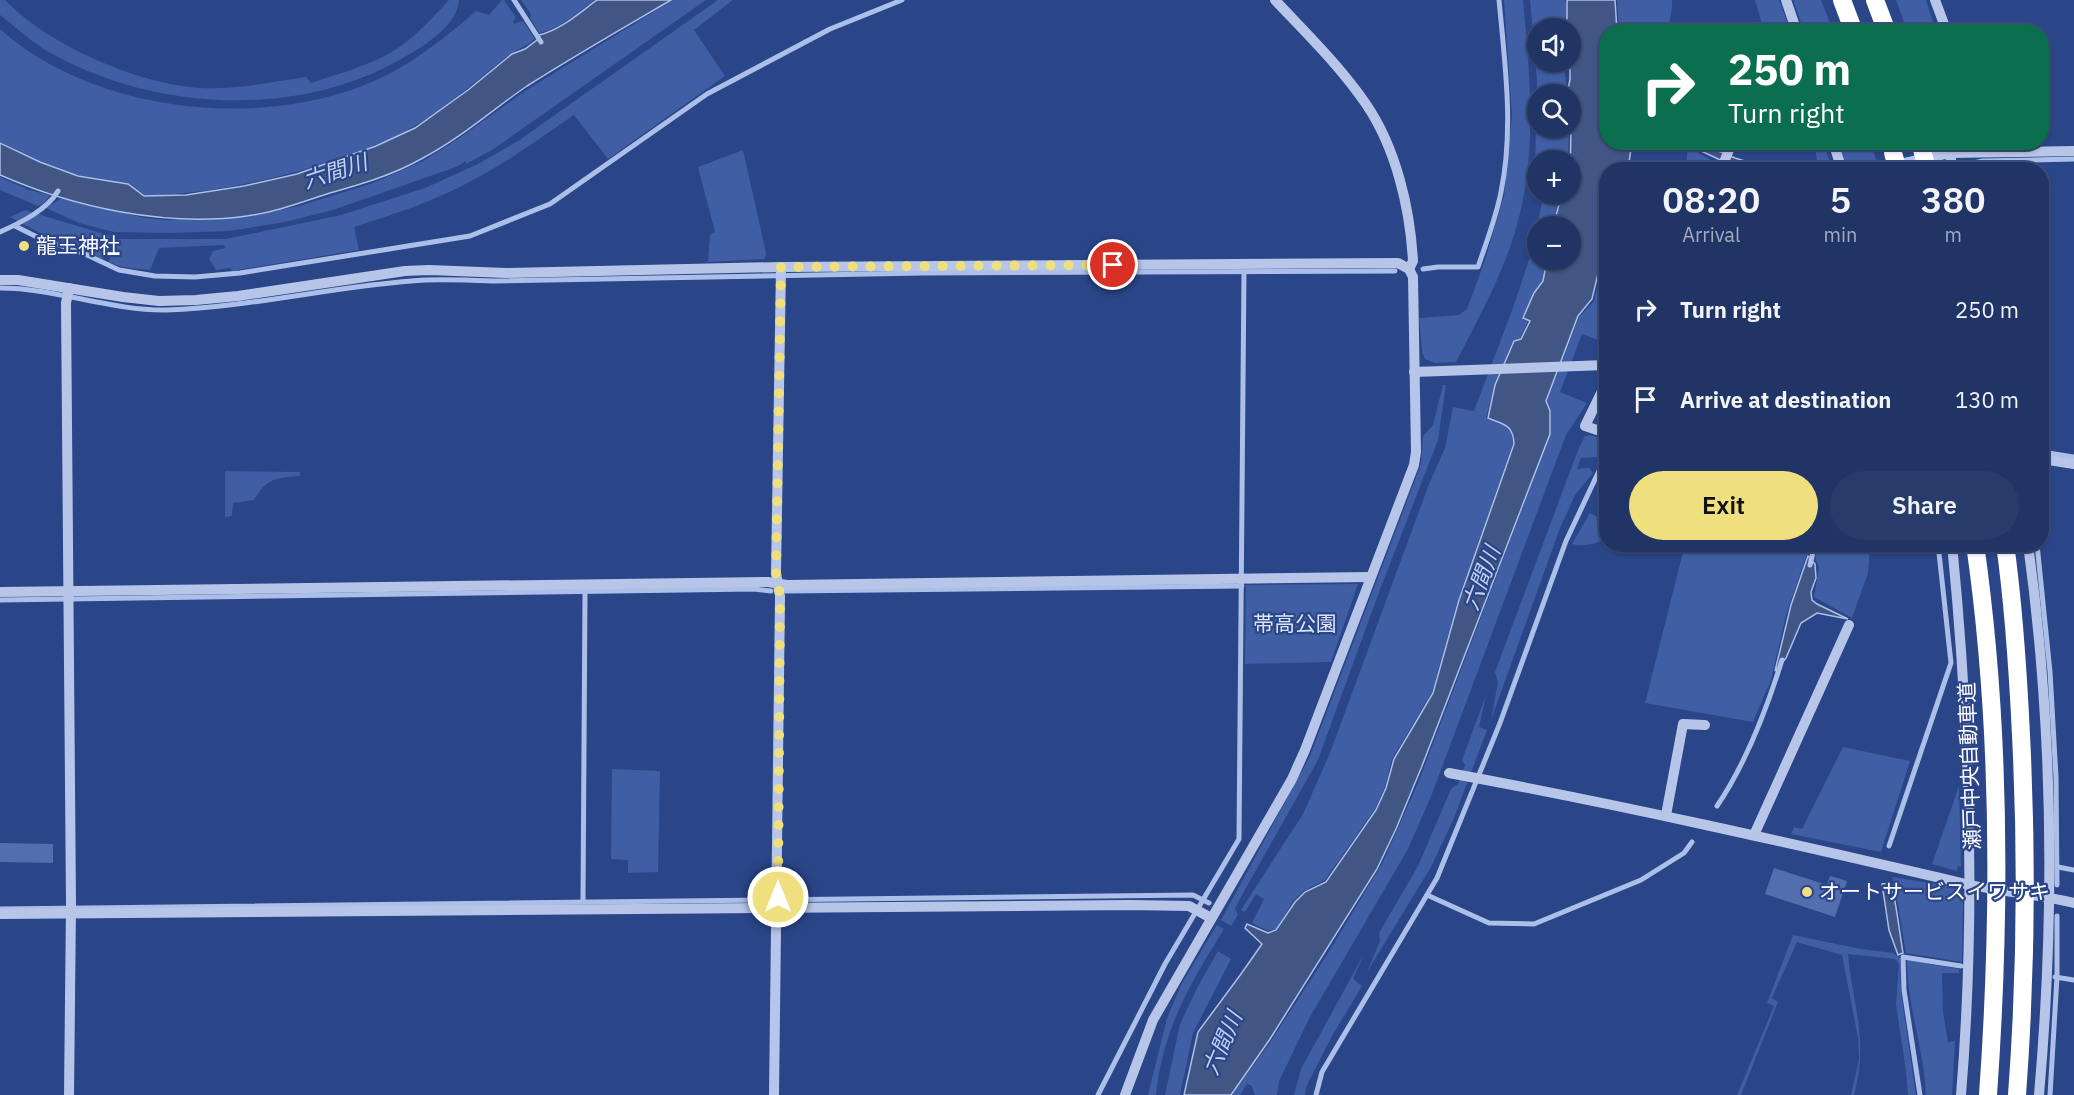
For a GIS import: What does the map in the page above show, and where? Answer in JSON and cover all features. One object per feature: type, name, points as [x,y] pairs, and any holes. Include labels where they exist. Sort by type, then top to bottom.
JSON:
[{"type":"highway","points":[[1842,0],[1851,24]]},
{"type":"highway","points":[[1875,0],[1884,24]]},
{"type":"highway","name":"瀬戸中央自動車道","points":[[1976,552],[1990,685],[1996,802],[1994,995],[1988,1095]]},
{"type":"highway","points":[[2006,552],[2018,682],[2024,801],[2023,998],[2017,1095]]},
{"type":"street","points":[[1275,0],[1350,82],[1367,106],[1380,131],[1397,173],[1406,207],[1413,261],[1409,269]]},
{"type":"street","points":[[1786,0],[1794,24]]},
{"type":"street","points":[[1935,0],[1944,24]]},
{"type":"street","points":[[1952,162],[1977,150]]},
{"type":"street","points":[[2043,150],[2074,151]]},
{"type":"street","points":[[0,280],[18,280],[68,295],[159,301],[238,296],[405,271],[429,270],[506,273],[781,273],[1398,263],[1409,269],[1413,277],[1416,452],[1414,465],[1305,750],[1292,778],[1207,916],[1153,1020],[1125,1095]]},
{"type":"street","points":[[774,1095],[780,596],[776,573],[781,273]]},
{"type":"street","points":[[68,295],[71,909],[69,1095]]},
{"type":"street","points":[[1414,372],[1599,365]]},
{"type":"street","points":[[1599,397],[1585,426],[1599,431]]},
{"type":"street","points":[[2049,460],[2074,464]]},
{"type":"street","points":[[1953,552],[1962,666],[1971,885],[1967,1027],[1961,1095]]},
{"type":"street","points":[[2029,552],[2039,643],[2049,825],[2047,985],[2039,1095]]},
{"type":"street","points":[[0,592],[68,597],[768,582],[777,584],[943,584],[1370,577]]},
{"type":"street","points":[[1754,835],[1849,625]]},
{"type":"street","points":[[1666,815],[1683,724],[1705,725]]},
{"type":"street","points":[[1449,773],[1666,815],[1971,885],[2074,903]]},
{"type":"street","points":[[0,914],[71,909],[777,903],[1190,907],[1207,916]]},
{"type":"street","points":[[1130,1083],[1132,1095]]},
{"type":"green space","points":[[0,0],[5,0],[23,17],[69,47],[122,70],[176,85],[226,88],[306,77],[311,83],[351,70],[398,48],[421,29],[449,0],[459,0],[453,17],[432,39],[408,55],[366,76],[322,90],[275,98],[228,100],[180,96],[133,86],[89,71],[47,51],[17,29],[0,15]]},
{"type":"green space","points":[[502,0],[516,18],[513,21],[514,24],[523,21],[535,39],[529,44],[508,56],[438,111],[405,132],[341,158],[293,173],[194,192],[144,196],[128,183],[78,175],[40,161],[0,142],[0,29],[36,56],[77,78],[122,93],[169,104],[217,108],[264,107],[311,101],[354,89],[388,75],[419,56],[476,11],[489,15]]},
{"type":"green space","points":[[521,0],[595,0],[561,24],[539,33],[530,18],[531,14]]},
{"type":"green space","points":[[673,0],[706,0],[492,150],[466,164],[466,161],[456,167],[333,210],[285,222],[230,231],[170,233],[114,232],[79,223],[46,208],[62,198],[145,218],[167,220],[247,217],[299,206],[373,183],[423,161],[528,89]]},
{"type":"green space","points":[[718,0],[733,0],[694,30],[725,76],[608,159],[574,115],[503,163],[458,188],[354,227],[359,250],[232,271],[230,268],[216,270],[209,259],[213,251],[225,248],[224,245],[159,248],[150,270],[122,267],[109,262],[113,243],[117,239],[226,239],[341,215],[425,188],[478,164],[518,141]]},
{"type":"green space","points":[[1504,0],[1523,0],[1529,84],[1527,84],[1527,138],[1530,138],[1525,189],[1519,219],[1491,293],[1456,362],[1435,363],[1425,359],[1422,352],[1419,318],[1459,315],[1467,309],[1485,260],[1504,196],[1512,115]]},
{"type":"green space","points":[[1530,0],[1565,0],[1568,8],[1567,18],[1532,18]]},
{"type":"green space","points":[[1617,0],[1672,0],[1669,24],[1619,24]]},
{"type":"green space","points":[[1755,0],[1779,0],[1788,24],[1762,24]]},
{"type":"green space","points":[[1793,0],[1821,0],[1830,24],[1802,24]]},
{"type":"green space","points":[[1896,0],[1926,0],[1934,24],[1905,24]]},
{"type":"green space","points":[[1536,72],[1565,72],[1566,84],[1537,84]]},
{"type":"green space","points":[[1536,138],[1569,138],[1568,150],[1535,150]]},
{"type":"green space","points":[[743,150],[766,253],[765,259],[708,262],[710,235],[715,232],[698,167]]},
{"type":"green space","points":[[1687,150],[1698,150],[1698,153],[1715,162],[1687,162]]},
{"type":"green space","points":[[1815,150],[1826,150],[1830,162],[1817,162]]},
{"type":"green space","points":[[1841,150],[1873,150],[1877,162],[1844,162]]},
{"type":"green space","points":[[0,177],[29,190],[50,195],[44,203],[38,206],[0,190]]},
{"type":"green space","points":[[1542,204],[1558,204],[1554,216],[1539,216]]},
{"type":"green space","points":[[25,210],[110,236],[103,259],[42,234],[10,217]]},
{"type":"green space","points":[[1527,266],[1527,270],[1544,270],[1542,281],[1534,292],[1522,319],[1528,321],[1520,338],[1513,341],[1494,386],[1486,418],[1511,429],[1513,444],[1457,603],[1432,692],[1392,759],[1385,787],[1375,809],[1325,880],[1304,891],[1293,901],[1276,929],[1268,931],[1252,923],[1264,899],[1256,894],[1245,912],[1241,910],[1303,814],[1330,753],[1429,484],[1445,448],[1453,407],[1474,411]]},
{"type":"green space","points":[[1599,278],[1599,340],[1582,334],[1560,392],[1587,403],[1566,435],[1432,794],[1408,849],[1310,1017],[1279,1081],[1277,1095],[1255,1095],[1252,1086],[1247,1084],[1240,1095],[1232,1095],[1271,1041],[1330,950],[1383,862],[1418,783],[1551,433],[1551,411],[1547,401],[1579,317],[1594,301]]},
{"type":"green space","points":[[1443,385],[1446,385],[1438,440],[1318,760],[1235,908],[1238,915],[1231,926],[1221,920],[1310,756],[1421,464],[1423,436],[1433,425]]},
{"type":"green space","points":[[1585,436],[1599,438],[1599,457],[1581,458],[1577,469],[1589,468],[1593,473],[1575,495],[1560,528],[1491,720],[1498,682],[1495,672]]},
{"type":"green space","points":[[225,471],[300,472],[300,476],[272,480],[263,487],[254,500],[233,503],[232,516],[225,517]]},
{"type":"green space","points":[[1590,513],[1599,518],[1599,542],[1572,544]]},
{"type":"green space","points":[[1683,552],[1808,552],[1786,615],[1771,680],[1753,722],[1645,703]]},
{"type":"green space","points":[[1817,552],[1870,552],[1868,573],[1852,618],[1814,597],[1819,567],[1815,558]]},
{"type":"green space","name":"帯高公園","points":[[1358,584],[1331,662],[1245,664],[1246,585]]},
{"type":"green space","points":[[1486,695],[1479,727],[1487,730],[1454,818],[1431,867],[1367,972],[1380,941],[1379,933],[1418,866],[1451,789],[1458,784],[1465,765],[1462,760]]},
{"type":"green space","points":[[1843,747],[1910,761],[1881,852],[1791,834],[1794,827],[1802,829]]},
{"type":"green space","points":[[612,769],[660,771],[658,872],[628,873],[628,860],[611,859]]},
{"type":"green space","points":[[1959,786],[1961,866],[1958,866],[1957,871],[1932,864]]},
{"type":"green space","points":[[1892,877],[1955,887],[1963,896],[1962,962],[1906,953]]},
{"type":"green space","points":[[1217,925],[1224,929],[1189,988],[1180,1008],[1165,1049],[1156,1095],[1148,1095],[1167,1018],[1182,983]]},
{"type":"green space","points":[[1793,935],[1893,953],[1900,958],[1901,992],[1916,1095],[1908,1095],[1896,1004],[1899,964],[1895,959],[1848,954],[1860,1040],[1860,1057],[1858,1075],[1854,1095],[1851,1095],[1859,1059],[1858,1038],[1842,955],[1797,942],[1772,998],[1778,1002],[1741,1095],[1737,1095],[1774,1006],[1767,1003]]},
{"type":"green space","points":[[1218,951],[1231,959],[1193,1033],[1180,1095],[1165,1095],[1180,1024]]},
{"type":"green space","points":[[1364,954],[1353,979],[1362,986],[1332,1036],[1306,1087],[1305,1095],[1294,1095],[1301,1069]]},
{"type":"green space","points":[[1907,960],[1959,969],[1959,973],[1942,973],[1943,1012],[1948,1042],[1955,1041],[1952,1095],[1926,1095]]},
{"type":"water","name":"六間川","points":[[597,0],[671,0],[527,86],[463,133],[423,158],[377,178],[289,206],[247,216],[216,219],[153,217],[59,197],[0,175],[0,143],[40,162],[78,176],[128,184],[144,196],[186,195],[244,186],[297,174],[376,146],[415,128],[468,90],[512,54],[525,49],[537,40],[539,35],[562,25]]},
{"type":"water","name":"六間川","points":[[1567,0],[1615,0],[1617,24],[1599,24],[1599,150],[1631,150],[1629,162],[1599,162],[1599,270],[1592,299],[1578,316],[1546,401],[1550,411],[1550,434],[1422,766],[1377,869],[1270,1039],[1231,1095],[1184,1095],[1198,1032],[1262,944],[1245,928],[1247,924],[1268,933],[1276,930],[1295,902],[1305,892],[1326,882],[1376,810],[1386,788],[1394,759],[1433,693],[1459,600],[1514,444],[1512,432],[1507,426],[1488,418],[1495,385],[1514,341],[1521,339],[1530,321],[1523,318],[1534,293],[1543,281],[1545,270],[1581,270],[1581,216],[1556,216],[1559,204],[1581,204],[1581,150],[1571,150],[1571,138],[1581,138],[1581,84],[1569,84],[1570,72],[1581,72],[1581,18],[1567,18]]},
{"type":"water","points":[[1699,150],[1716,150],[1748,162],[1725,162]]},
{"type":"water","points":[[1808,556],[1815,564],[1816,578],[1811,592],[1812,600],[1848,619],[1817,613],[1801,623],[1786,658],[1775,671],[1791,605]]},
{"type":"water","points":[[1891,883],[1903,953],[1898,955],[1889,930],[1882,884]]},
{"type":"building","points":[[0,843],[53,844],[53,863],[0,862]]},
{"type":"building","points":[[1774,868],[1827,885],[1830,876],[1847,881],[1835,917],[1765,894]]},
{"type":"waterway","points":[[514,0],[541,42]]},
{"type":"waterway","points":[[15,226],[119,270],[155,276],[195,277],[240,273],[470,236],[550,204],[707,94],[830,29],[902,0]]},
{"type":"waterway","points":[[1423,269],[1478,267],[1496,211],[1505,168],[1508,120],[1499,0]]},
{"type":"waterway","points":[[1978,162],[2074,159]]},
{"type":"waterway","points":[[0,232],[40,210],[58,191]]},
{"type":"waterway","points":[[0,288],[42,292],[125,307],[167,310],[232,305],[360,286],[433,280],[493,281],[923,273],[1395,271]]},
{"type":"waterway","points":[[1098,1095],[1165,964],[1239,839],[1244,272]]},
{"type":"waterway","points":[[2049,453],[2074,457]]},
{"type":"waterway","points":[[1316,1095],[1322,1072],[1437,878],[1500,723],[1566,541],[1599,471]]},
{"type":"waterway","points":[[1810,565],[1813,552]]},
{"type":"waterway","points":[[1889,846],[1951,663],[1939,552]]},
{"type":"waterway","points":[[2038,552],[2050,672],[2056,777],[2057,885]]},
{"type":"waterway","points":[[786,591],[1242,586]]},
{"type":"waterway","points":[[0,600],[754,589],[771,591]]},
{"type":"waterway","points":[[583,902],[585,593]]},
{"type":"waterway","points":[[1717,806],[1737,773],[1754,736],[1782,660]]},
{"type":"waterway","points":[[1427,895],[1489,923],[1534,924],[1641,880],[1684,853],[1692,842]]},
{"type":"waterway","points":[[2058,867],[2074,870]]},
{"type":"waterway","points":[[0,909],[1193,895],[1209,903]]},
{"type":"waterway","points":[[2050,1095],[2057,977],[2057,916]]},
{"type":"waterway","points":[[1920,1095],[1904,990],[1903,957],[1961,966]]},
{"type":"waterway","points":[[2055,977],[2074,980]]},
{"type":"place","name":"龍王神社","points":[[24,246]]},
{"type":"place","name":"オートサービスイワサキ","points":[[1807,892]]},
{"type":"route","points":[[778,897],[780,596],[776,573],[781,267],[1113,265]]}]
